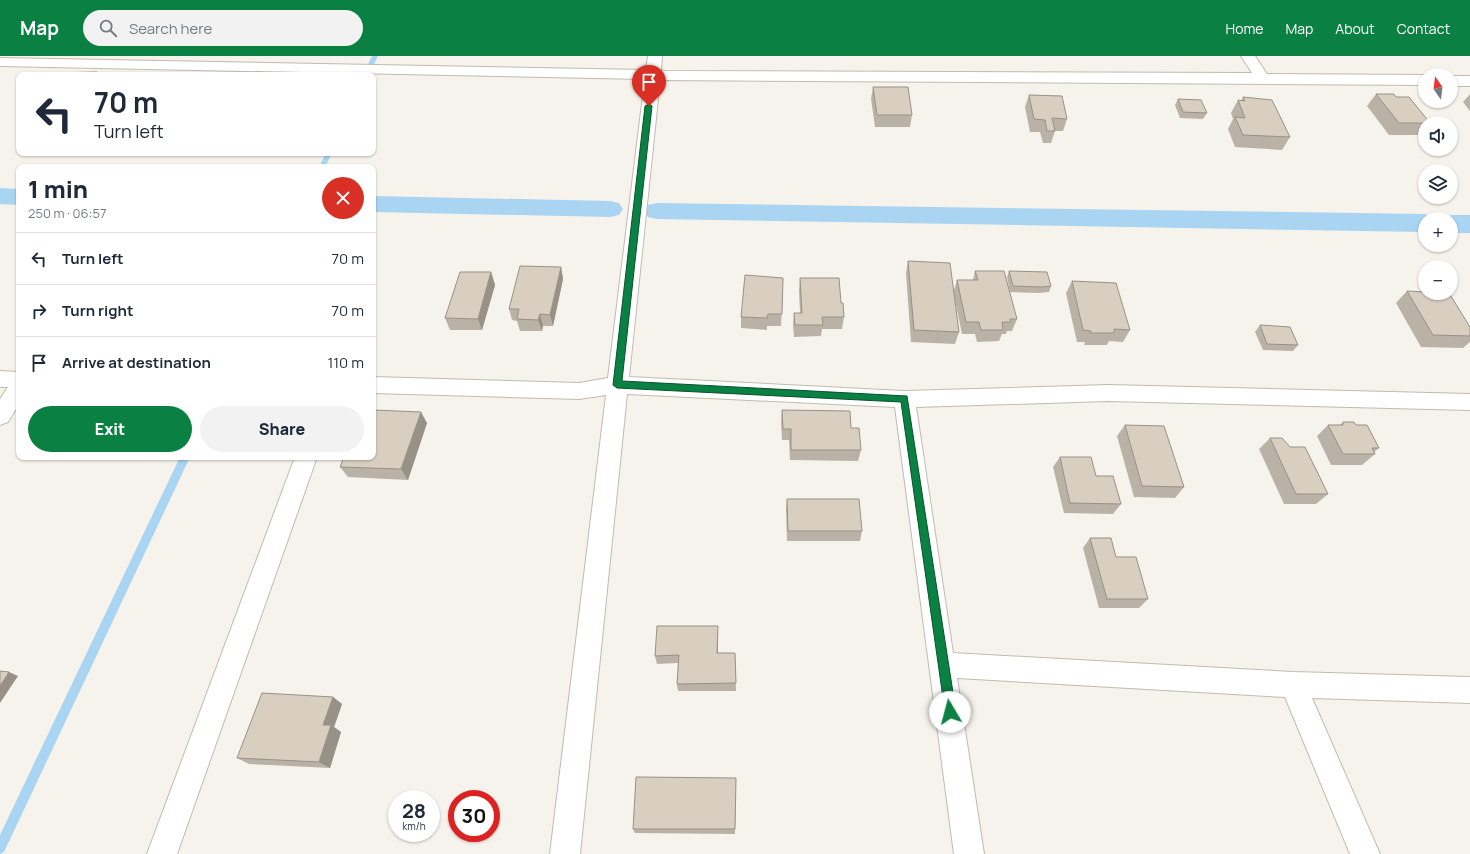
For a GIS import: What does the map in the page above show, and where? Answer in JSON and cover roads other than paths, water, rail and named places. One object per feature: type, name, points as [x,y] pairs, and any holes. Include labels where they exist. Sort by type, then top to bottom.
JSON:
[{"type":"street","points":[[444,71],[450,56]]},
{"type":"street","points":[[1248,56],[1263,78]]},
{"type":"street","points":[[0,62],[74,60],[305,62],[444,71],[653,66],[1418,80]]},
{"type":"street","points":[[565,854],[653,66]]},
{"type":"street","points":[[1458,81],[1470,81]]},
{"type":"street","points":[[0,379],[16,380]]},
{"type":"street","points":[[376,385],[579,391],[617,385],[904,398],[1108,393],[1470,402]]},
{"type":"street","points":[[0,416],[16,392]]},
{"type":"street","points":[[904,398],[944,665],[970,854]]},
{"type":"street","points":[[162,854],[305,460]]},
{"type":"street","points":[[944,665],[1292,685],[1470,690]]},
{"type":"street","points":[[1292,685],[1365,854]]},
{"type":"waterway","points":[[367,72],[375,56]]},
{"type":"waterway","points":[[324,164],[328,156]]},
{"type":"waterway","points":[[0,196],[16,197]]},
{"type":"waterway","points":[[376,204],[610,209]]},
{"type":"waterway","points":[[657,211],[1418,223]]},
{"type":"waterway","points":[[1458,224],[1470,224]]},
{"type":"waterway","points":[[0,848],[184,460]]}]
